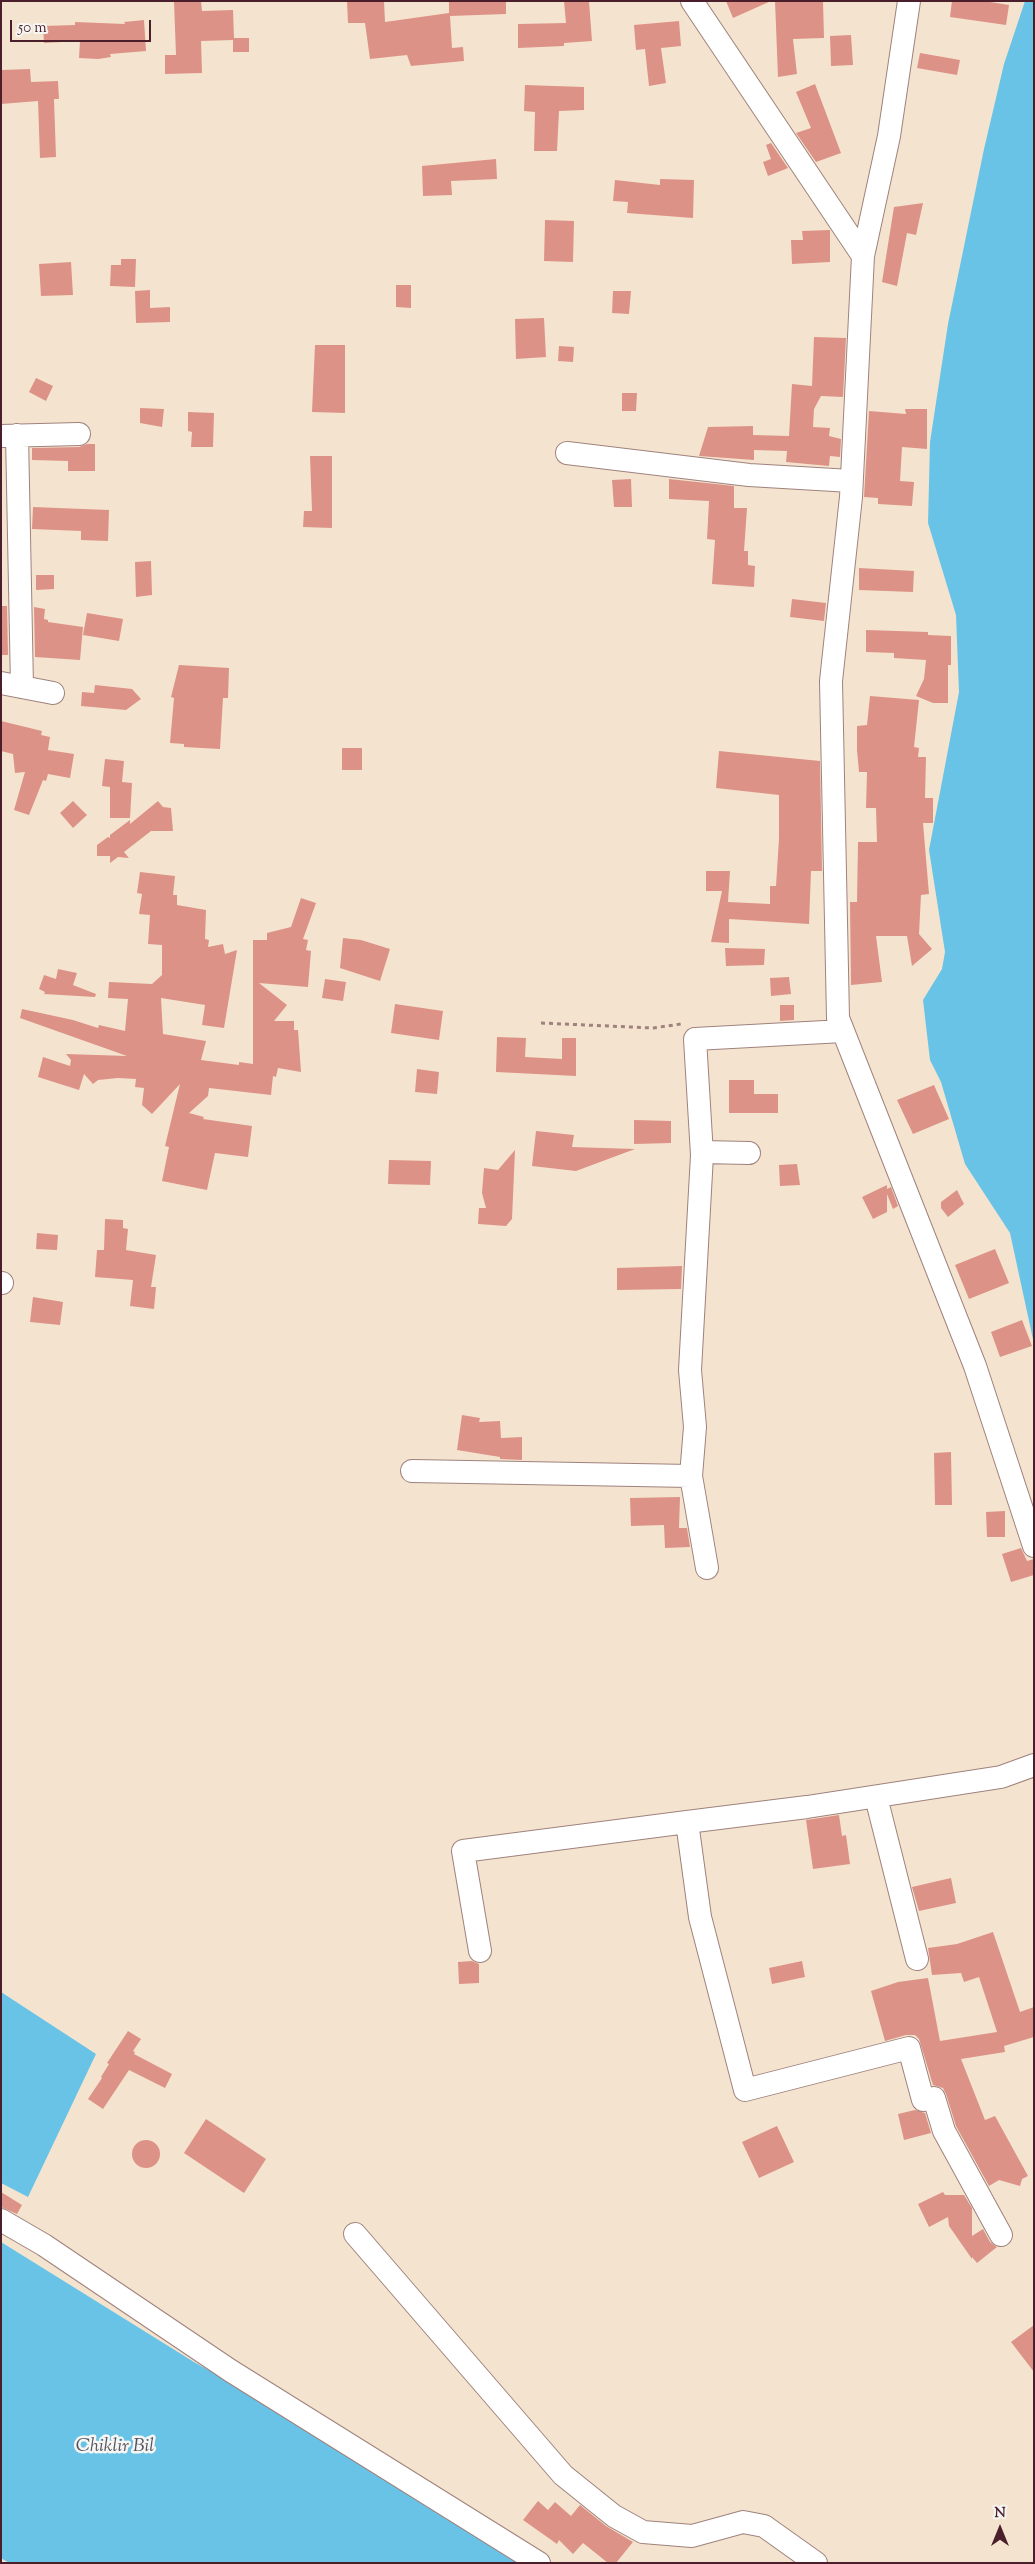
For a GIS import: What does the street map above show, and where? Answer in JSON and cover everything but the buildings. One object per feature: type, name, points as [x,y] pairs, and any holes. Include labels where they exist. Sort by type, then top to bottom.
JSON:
[{"type":"street","points":[[692,1],[863,256]]},
{"type":"street","points":[[909,1],[889,136],[863,256],[852,481],[831,681],[838,1018],[975,1366],[1034,1546]]},
{"type":"street","points":[[53,694],[11,685],[9,435],[79,434]]},
{"type":"street","points":[[567,453],[749,475],[852,481]]},
{"type":"street","points":[[707,1568],[691,1476],[695,1427],[690,1370],[702,1152],[695,1040],[843,1031]]},
{"type":"street","points":[[702,1152],[749,1153]]},
{"type":"street","points":[[412,1471],[691,1476]]},
{"type":"street","points":[[480,1951],[464,1851],[876,1796],[1001,1777],[1034,1765]]},
{"type":"street","points":[[876,1796],[917,1959]]},
{"type":"street","points":[[687,1822],[700,1916],[745,2090],[909,2048],[923,2100],[934,2098],[944,2131],[1001,2235]]},
{"type":"street","points":[[1,2220],[44,2245],[231,2371],[539,2563]]},
{"type":"street","points":[[355,2234],[563,2475],[614,2516],[643,2532],[692,2536],[743,2522],[764,2526],[816,2563]]},
{"type":"path","points":[[541,1023],[652,1028],[697,1023],[695,1040]]},
{"type":"water","points":[[1025,1],[1034,1],[1034,1344],[1010,1233],[965,1164],[941,1082],[930,1060],[923,1000],[942,969],[945,952],[929,850],[959,692],[956,615],[928,523],[930,442],[948,324],[984,149],[1004,64]]},
{"type":"water","points":[[1,1992],[96,2054],[28,2197],[1,2183]]},
{"type":"water","name":"Chiklir Bil","points":[[1,2242],[194,2362],[428,2492],[540,2563],[9,2563],[1,2558]]}]
